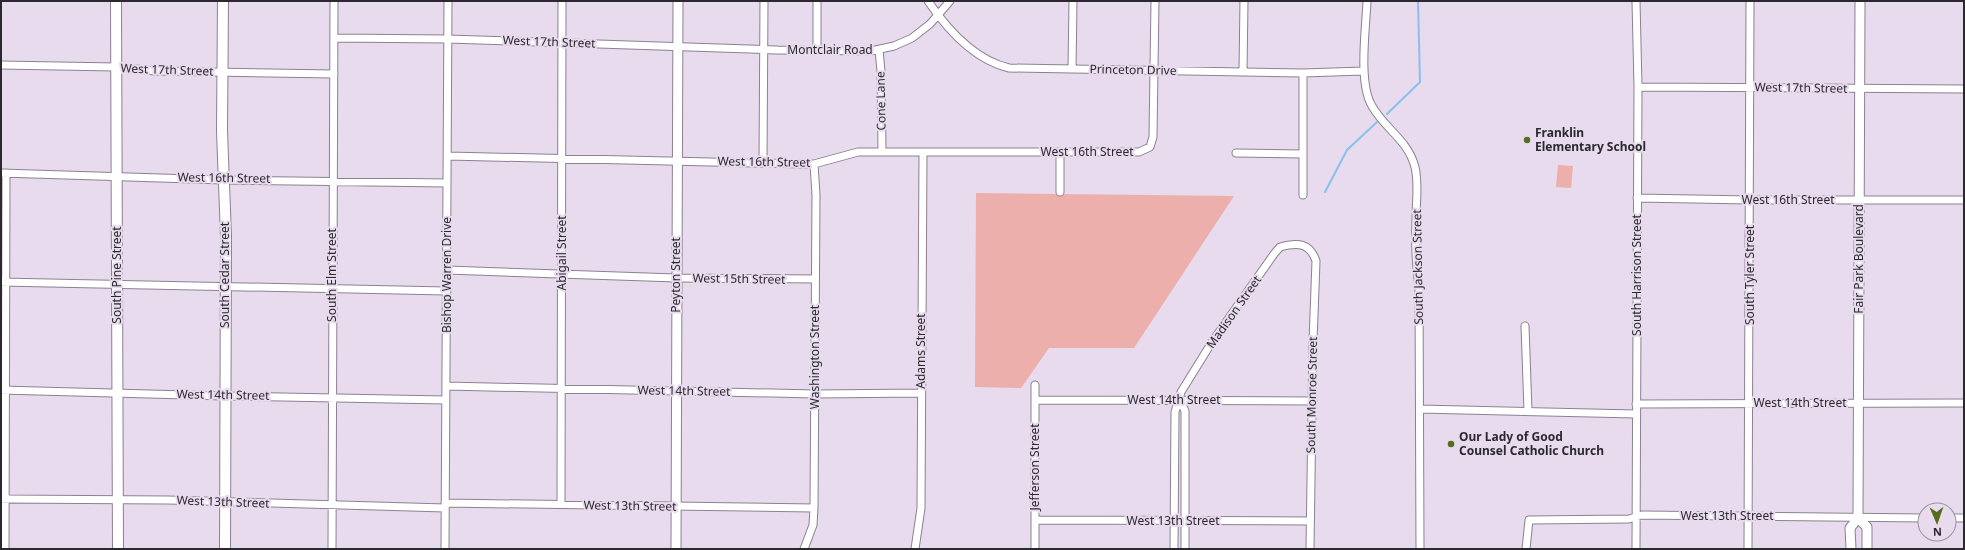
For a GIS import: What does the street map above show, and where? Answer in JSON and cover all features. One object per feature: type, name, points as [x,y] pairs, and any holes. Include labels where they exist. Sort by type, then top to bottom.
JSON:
[{"type":"main road","name":"South Pine Street","points":[[116,1],[116,284],[118,393],[116,499],[118,549]]},
{"type":"main road","name":"South Cedar Street","points":[[223,1],[225,549]]},
{"type":"street","name":"South Elm Street","points":[[332,549],[334,1]]},
{"type":"street","name":"Bishop Warren Drive","points":[[445,549],[448,1]]},
{"type":"street","name":"Abigail Street","points":[[561,504],[562,1]]},
{"type":"street","name":"Peyton Street","points":[[676,549],[678,1]]},
{"type":"street","points":[[763,163],[764,1]]},
{"type":"street","points":[[817,1],[817,50]]},
{"type":"street","name":"Princeton Drive","points":[[928,1],[945,25],[977,53],[994,64],[1013,69],[1303,72],[1364,71]]},
{"type":"street","name":"Montclair Road","points":[[764,48],[879,50],[894,46],[912,38],[930,24],[950,1]]},
{"type":"street","points":[[1072,70],[1073,1]]},
{"type":"street","points":[[1154,71],[1155,1]]},
{"type":"street","points":[[1243,71],[1244,1]]},
{"type":"street","name":"South Jackson Street","points":[[1367,1],[1364,71],[1369,100],[1381,118],[1407,148],[1413,162],[1417,178],[1416,257],[1419,288],[1420,549]]},
{"type":"street","name":"South Harrison Street","points":[[1636,1],[1638,87],[1636,549]]},
{"type":"street","name":"South Tyler Street","points":[[1748,549],[1750,403],[1750,1]]},
{"type":"street","name":"Fair Park Boulevard","points":[[1851,549],[1850,528],[1858,518],[1860,1]]},
{"type":"street","name":"West 17th Street","points":[[334,38],[448,39],[764,48]]},
{"type":"street","name":"Cone Lane","points":[[879,50],[881,71],[882,151]]},
{"type":"street","name":"West 17th Street","points":[[1,65],[116,67],[155,71],[334,74]]},
{"type":"street","name":"West 16th Street","points":[[448,156],[677,162],[702,160],[814,164],[858,152],[882,151],[1139,152],[1150,147],[1153,137],[1154,71]]},
{"type":"street","points":[[1302,195],[1303,72]]},
{"type":"street","name":"West 17th Street","points":[[1638,87],[1964,90]]},
{"type":"street","name":"Adams Street","points":[[915,549],[921,508],[923,152]]},
{"type":"street","points":[[1060,152],[1060,192]]},
{"type":"street","points":[[1236,153],[1303,154]]},
{"type":"street","name":"Washington Street","points":[[804,549],[813,525],[814,508],[816,279],[814,164]]},
{"type":"street","points":[[3,173],[3,499],[5,549]]},
{"type":"street","name":"West 16th Street","points":[[3,173],[224,180],[447,183]]},
{"type":"street","name":"West 16th Street","points":[[1637,198],[1750,200],[1964,200]]},
{"type":"street","name":"Madison Street","points":[[1174,549],[1175,412],[1180,400],[1181,392],[1212,342],[1274,254],[1280,247],[1287,245],[1304,246]]},
{"type":"street","name":"South Monroe Street","points":[[1304,246],[1312,252],[1316,262],[1310,549]]},
{"type":"street","name":"West 15th Street","points":[[447,270],[676,278],[816,279]]},
{"type":"street","points":[[3,282],[447,291]]},
{"type":"street","points":[[1525,326],[1528,411]]},
{"type":"street","name":"Jefferson Street","points":[[1035,385],[1035,549]]},
{"type":"street","name":"West 14th Street","points":[[446,386],[561,390],[815,394],[921,393]]},
{"type":"street","name":"West 14th Street","points":[[3,390],[446,400]]},
{"type":"street","name":"West 14th Street","points":[[1036,400],[1313,401]]},
{"type":"street","points":[[1180,400],[1185,411],[1185,549]]},
{"type":"street","name":"West 14th Street","points":[[1636,404],[1964,403]]},
{"type":"street","points":[[1420,409],[1636,414]]},
{"type":"street","name":"West 13th Street","points":[[3,499],[116,499],[332,506],[561,504],[814,508]]},
{"type":"street","name":"West 13th Street","points":[[1526,549],[1529,520],[1629,519],[1642,515],[1917,518]]},
{"type":"street","name":"Fair Park Boulevard","points":[[1858,518],[1867,527],[1867,549]]},
{"type":"street","name":"West 13th Street","points":[[1035,520],[1310,521]]},
{"type":"shaded area","points":[[1558,165],[1573,166],[1571,188],[1556,187]]},
{"type":"shaded area","points":[[976,193],[1234,196],[1134,348],[1049,348],[1021,388],[975,387]]},
{"type":"waterway","points":[[1387,114],[1420,82],[1418,1]]},
{"type":"waterway","points":[[1325,192],[1347,150],[1377,122]]},
{"type":"place","name":"Franklin Elementary School","points":[[1527,140]]},
{"type":"place","name":"Our Lady of Good Counsel Catholic Church","points":[[1451,444]]}]
